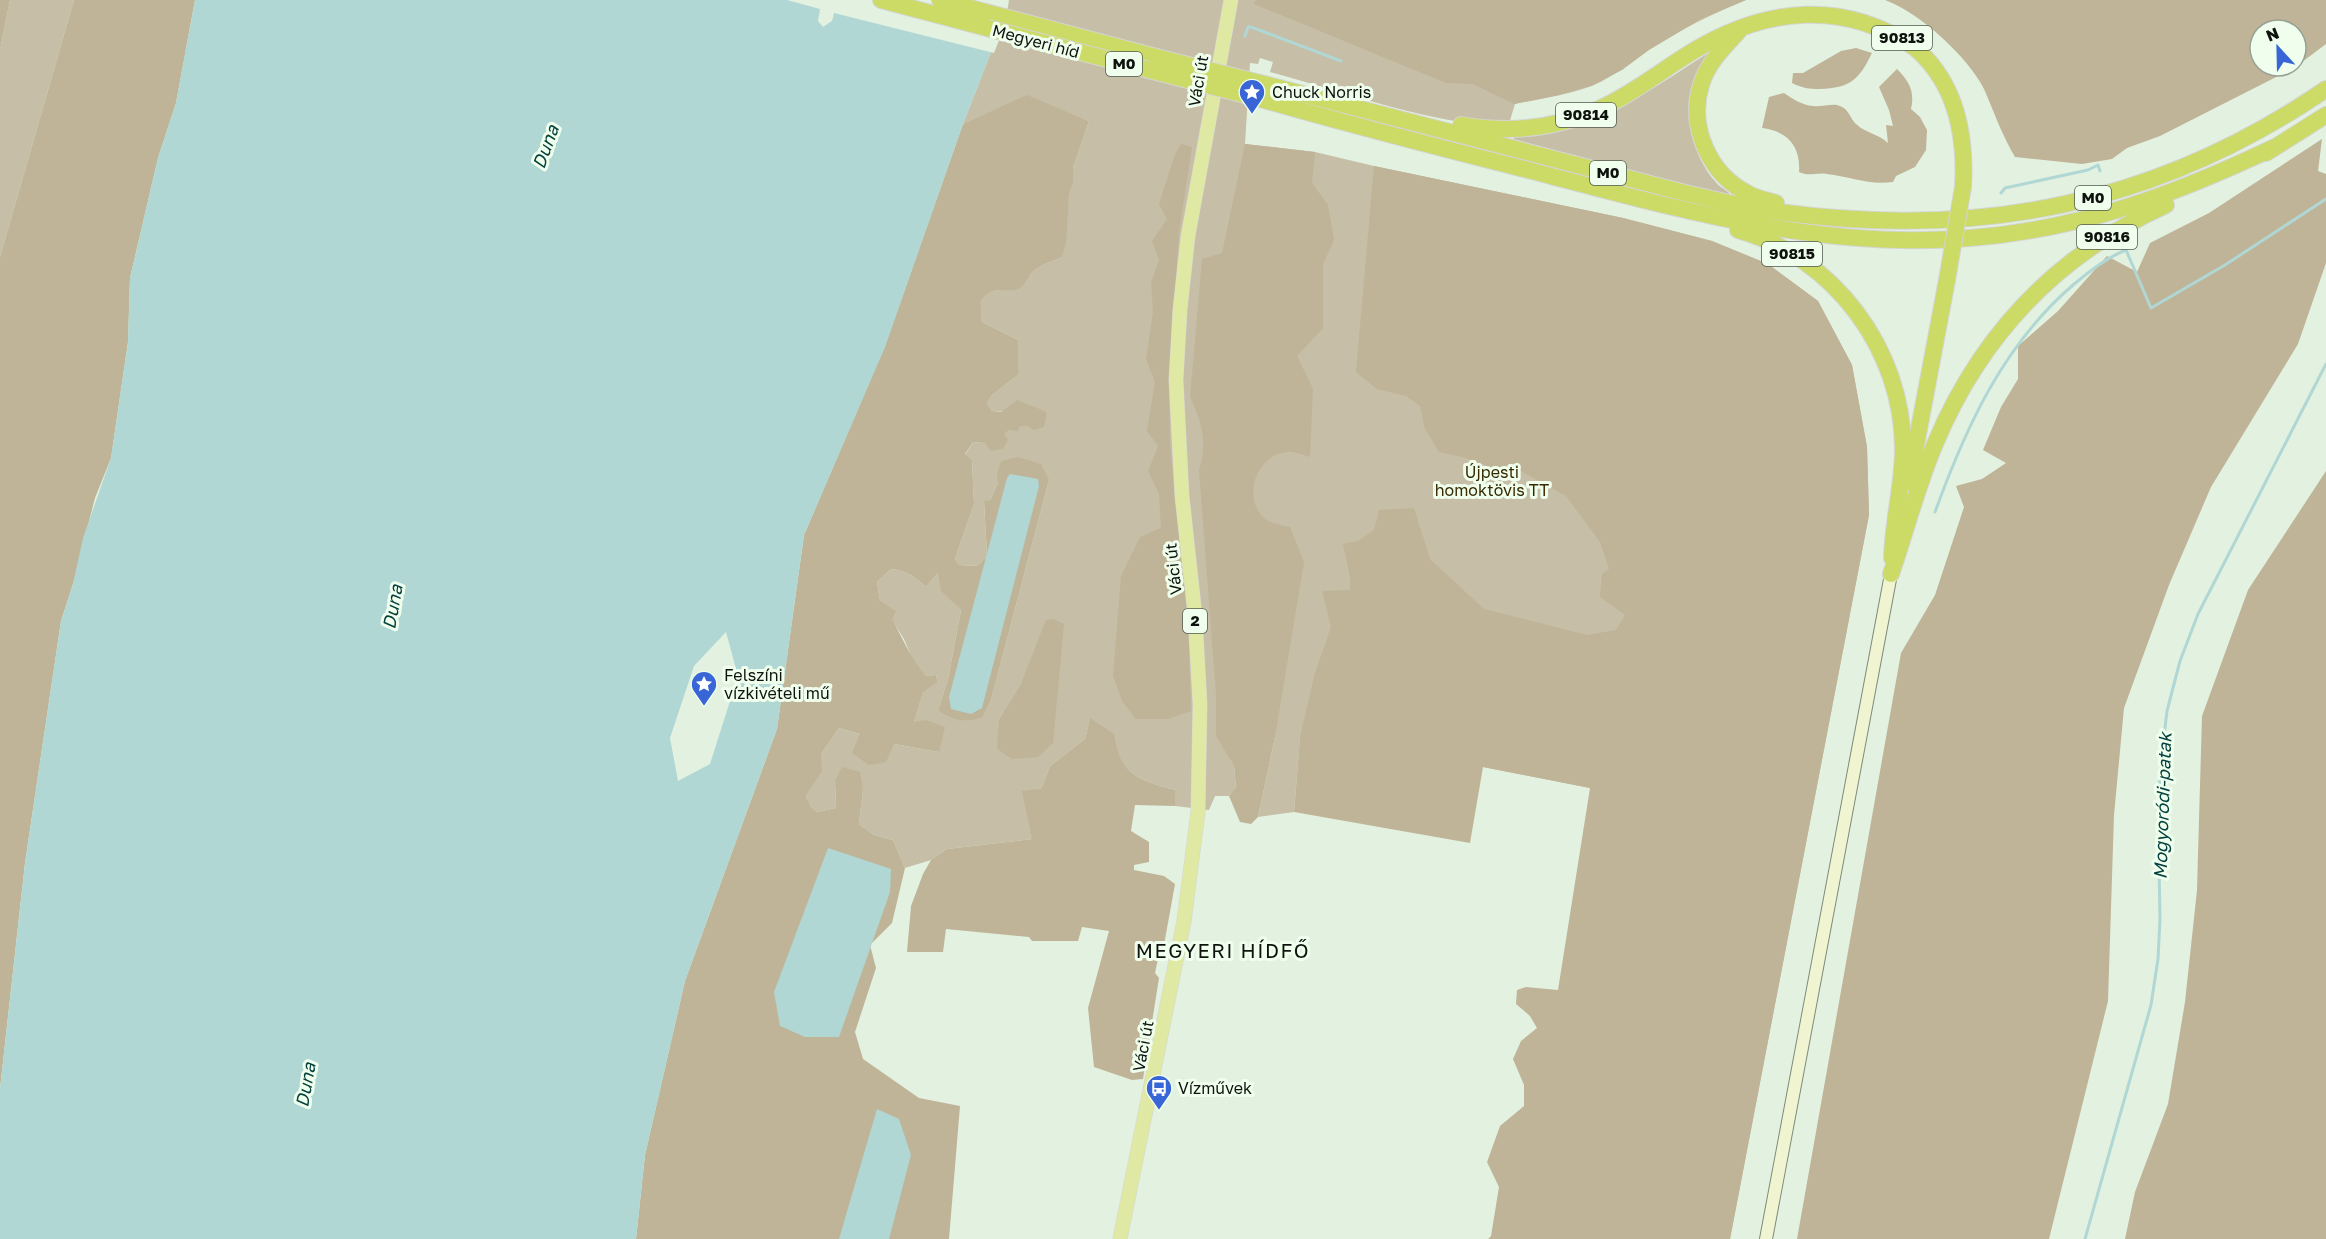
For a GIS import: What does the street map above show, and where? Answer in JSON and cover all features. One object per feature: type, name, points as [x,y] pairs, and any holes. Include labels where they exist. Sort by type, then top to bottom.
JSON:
[{"type":"highway","name":"Megyeri híd","points":[[881,0],[1263,92]]},
{"type":"highway","name":"Megyeri híd","points":[[940,0],[1263,92]]},
{"type":"highway","name":"90813","points":[[1808,215],[1792,207],[1750,195],[1738,188],[1714,165],[1699,129],[1698,99],[1701,83],[1711,63],[1742,28],[1765,18],[1792,11],[1816,10],[1858,15],[1894,31],[1927,60],[1951,98],[1963,136],[1963,187],[1891,574]]},
{"type":"highway","name":"90814","points":[[1409,122],[1432,120],[1475,128],[1508,130],[1568,121],[1619,99],[1695,50],[1722,35],[1742,28]]},
{"type":"highway","name":"M0","points":[[1263,92],[1409,122],[1747,207],[1857,220],[1937,221],[2002,216],[2076,202],[2152,180],[2211,156],[2259,131],[2326,89]]},
{"type":"highway","name":"M0","points":[[1263,92],[1656,203],[1738,222],[1811,234],[1875,240],[1969,238],[2059,225],[2117,211],[2180,189],[2275,147],[2326,115]]},
{"type":"highway","name":"90816","points":[[1891,574],[1945,421],[1983,355],[2022,306],[2055,273],[2096,243],[2148,213],[2236,173],[2275,147]]},
{"type":"highway","name":"90815","points":[[1656,203],[1687,216],[1742,231],[1798,258],[1826,279],[1853,306],[1873,335],[1886,362],[1895,390],[1902,438],[1901,475],[1893,526],[1891,574]]},
{"type":"main road","name":"Váci út","points":[[1120,1239],[1184,921],[1198,812],[1200,705],[1195,615],[1181,486],[1176,380],[1180,310],[1188,236],[1231,0]]},
{"type":"main road","points":[[1766,1239],[1891,574]]},
{"type":"green space","points":[[10,0],[74,0],[0,257],[0,50]]},
{"type":"green space","name":"Újpesti homoktövis TT","points":[[1006,0],[1746,0],[1673,35],[1615,74],[1592,86],[1515,104],[1508,127],[1448,120],[1388,106],[1270,72],[1273,62],[1260,58],[1258,64],[1250,63],[1245,144],[1315,152],[1623,218],[1712,241],[1768,264],[1818,301],[1852,365],[1867,447],[1869,515],[1730,1239],[1590,788],[1483,767],[1300,738],[1294,812],[1258,817],[1275,737],[1217,736],[1234,766],[1236,789],[1229,796],[1215,796],[1209,810],[1175,806],[1175,790],[1151,783],[1133,774],[1120,759],[1113,734],[1090,719],[1085,739],[1050,766],[1041,789],[1032,839],[947,849],[931,860],[905,868],[893,840],[874,835],[859,824],[863,790],[835,781],[836,808],[817,812],[811,807],[806,796],[821,771],[821,754],[839,728],[894,744],[939,752],[914,722],[923,691],[938,682],[936,675],[926,676],[914,663],[904,639],[880,601],[877,582],[891,569],[910,575],[926,587],[939,572],[942,591],[961,610],[948,679],[938,710],[983,717],[991,700],[1049,480],[998,475],[998,483],[990,500],[984,502],[987,556],[977,566],[959,565],[955,559],[974,504],[972,460],[965,455],[973,442],[985,443],[1009,430],[1027,426],[1047,412],[1033,409],[992,411],[985,403],[1018,375],[1018,340],[982,322],[979,301],[993,291],[1019,288],[1032,272],[1062,257],[1069,195],[1073,183],[1073,168],[1089,121],[1027,96],[963,124],[1002,24]]},
{"type":"green space","points":[[1713,50],[1691,103],[1689,112],[1691,133],[1709,174],[1729,193],[1729,196],[1513,139],[1569,129],[1619,108]]},
{"type":"shaded area","points":[[0,0],[10,0],[0,50]]},
{"type":"shaded area","points":[[74,0],[195,0],[176,103],[158,158],[130,278],[128,342],[111,458],[95,498],[61,621],[25,863],[0,1089],[0,257]]},
{"type":"shaded area","points":[[1256,0],[1746,0],[1701,19],[1649,50],[1622,70],[1593,85],[1514,104],[1473,84],[1446,83],[1254,4]]},
{"type":"shaded area","points":[[1885,0],[2326,0],[2326,44],[2308,58],[2308,18],[2248,18],[2248,78],[2274,78],[2160,136],[2127,148],[2112,159],[2082,164],[2015,157],[1977,76],[1955,50],[1913,14]]},
{"type":"shaded area","points":[[1856,48],[1872,53],[1863,70],[1852,81],[1839,87],[1816,89],[1792,83],[1793,73],[1803,73],[1841,51]]},
{"type":"shaded area","points":[[1897,69],[1910,87],[1911,109],[1920,117],[1927,130],[1926,150],[1915,167],[1896,176],[1893,182],[1799,172],[1798,155],[1791,141],[1779,132],[1762,128],[1769,97],[1784,93],[1809,105],[1841,106],[1860,127],[1888,143],[1886,125],[1893,126],[1879,87]]},
{"type":"shaded area","points":[[1027,95],[1089,121],[1073,168],[1066,242],[1062,257],[1032,272],[1019,289],[993,291],[980,301],[982,322],[1018,340],[1018,375],[992,395],[986,403],[992,411],[1001,412],[1017,400],[1047,412],[1044,427],[1034,430],[1027,426],[1020,426],[1018,431],[1009,430],[1004,434],[1008,440],[1003,449],[991,451],[985,443],[973,442],[965,454],[972,460],[974,504],[955,559],[959,565],[977,566],[987,556],[984,501],[990,500],[998,483],[997,475],[1001,461],[1018,457],[1041,464],[1049,480],[991,700],[983,717],[977,719],[960,720],[949,717],[938,710],[948,679],[961,610],[941,591],[938,573],[926,587],[910,575],[891,569],[877,582],[880,601],[896,611],[892,619],[926,676],[936,675],[938,682],[923,692],[914,722],[926,720],[945,727],[939,752],[894,744],[886,762],[869,765],[852,753],[860,734],[839,728],[821,754],[822,771],[806,796],[811,807],[817,812],[836,808],[835,781],[842,767],[860,772],[863,790],[859,824],[874,835],[893,840],[905,868],[892,923],[870,945],[876,968],[855,1032],[863,1059],[919,1098],[960,1106],[949,1239],[636,1239],[645,1155],[685,981],[777,729],[804,535],[885,346],[963,124]]},
{"type":"shaded area","points":[[2322,139],[2318,171],[2326,174],[2326,263],[2298,344],[2211,487],[2169,585],[2124,708],[2114,815],[2108,1001],[2049,1239],[1797,1239],[1901,653],[1935,595],[1964,507],[1956,486],[1982,479],[2006,463],[1983,450],[2001,407],[2018,379],[2018,346],[2058,311],[2107,256],[2137,272],[2150,243],[2209,213]]},
{"type":"shaded area","points":[[1181,144],[1192,147],[1179,233],[1169,380],[1170,446],[1188,619],[1191,711],[1168,719],[1136,719],[1122,701],[1113,676],[1121,576],[1140,537],[1161,528],[1159,494],[1148,471],[1158,446],[1147,431],[1155,382],[1146,359],[1153,312],[1151,283],[1159,260],[1152,241],[1167,219],[1159,204],[1175,154]]},
{"type":"shaded area","points":[[1245,144],[1315,152],[1312,183],[1328,205],[1334,240],[1323,264],[1323,328],[1297,356],[1313,389],[1310,457],[1290,452],[1276,455],[1260,468],[1253,488],[1257,509],[1266,520],[1290,527],[1304,562],[1275,737],[1258,817],[1251,824],[1240,822],[1229,796],[1236,788],[1234,766],[1216,736],[1216,695],[1199,470],[1203,442],[1198,415],[1190,397],[1202,259],[1222,253]]},
{"type":"shaded area","name":"Újpesti homoktövis TT","points":[[1374,166],[1623,218],[1712,241],[1768,264],[1818,301],[1852,365],[1867,447],[1869,515],[1730,1239],[1488,1239],[1491,1236],[1499,1187],[1487,1162],[1500,1126],[1524,1106],[1524,1085],[1513,1059],[1521,1041],[1537,1028],[1530,1016],[1516,1004],[1517,990],[1526,987],[1558,990],[1590,788],[1483,767],[1470,843],[1294,812],[1300,737],[1315,673],[1331,627],[1322,591],[1350,590],[1350,577],[1343,544],[1358,541],[1374,530],[1379,510],[1414,508],[1430,559],[1484,609],[1587,635],[1616,630],[1625,615],[1600,597],[1602,574],[1609,569],[1600,542],[1566,496],[1521,471],[1499,470],[1466,458],[1439,452],[1425,429],[1420,406],[1406,396],[1377,389],[1356,372]]},
{"type":"shaded area","points":[[2326,471],[2326,1239],[2125,1239],[2135,1192],[2168,1104],[2185,1002],[2197,890],[2202,716],[2248,590]]},
{"type":"shaded area","points":[[1053,619],[1064,624],[1053,743],[1038,757],[1012,759],[997,749],[999,720],[1021,684],[1046,620]]},
{"type":"shaded area","points":[[1090,718],[1114,734],[1121,759],[1133,774],[1151,783],[1175,790],[1175,806],[1135,805],[1131,831],[1149,842],[1149,862],[1134,865],[1134,870],[1164,876],[1175,884],[1162,956],[1158,959],[1155,973],[1159,978],[1143,1079],[1132,1080],[1094,1067],[1088,1008],[1109,931],[1082,927],[1078,941],[1032,941],[1029,937],[946,929],[943,952],[907,952],[911,906],[931,860],[947,849],[1032,839],[1022,791],[1041,789],[1050,766],[1085,739]]},
{"type":"water","name":"Duna","points":[[195,0],[1006,0],[1002,24],[963,124],[885,347],[804,535],[777,729],[685,981],[645,1155],[636,1239],[0,1239],[0,1089],[25,863],[61,621],[73,584],[83,538],[111,458],[128,342],[130,278],[158,158],[176,103]],"holes":[[[726,632],[738,676],[710,764],[678,781],[670,738],[694,666]]]},
{"type":"water","points":[[1010,474],[1038,479],[1039,486],[982,708],[971,714],[951,709],[949,697],[1007,478]]},
{"type":"water","points":[[828,848],[891,869],[890,892],[839,1037],[805,1037],[780,1026],[774,992]]},
{"type":"water","points":[[877,1109],[899,1119],[911,1155],[889,1239],[839,1239]]},
{"type":"pier","points":[[787,0],[1009,0],[1005,25],[994,53],[834,13],[832,21],[823,27],[818,21],[820,9]]},
{"type":"waterway","points":[[1245,36],[1248,27],[1251,27],[1341,61]]},
{"type":"waterway","points":[[2001,193],[2005,188],[2088,170],[2098,165],[2100,171]]},
{"type":"waterway","points":[[1935,512],[1960,449],[1989,389],[2026,334],[2048,308],[2073,285],[2105,261],[2126,250],[2151,308],[2225,265],[2326,199]]},
{"type":"waterway","name":"Mogyoródi-patak","points":[[2085,1239],[2151,1005],[2158,959],[2160,919],[2158,808],[2161,760],[2167,711],[2180,661],[2198,614],[2326,364]]},
{"type":"place","name":"Chuck Norris","points":[[1252,115]]},
{"type":"place","name":"Felszíni vízkivételi mű","points":[[704,707]]},
{"type":"place","name":"Vízművek","points":[[1159,1111]]},
{"type":"district","name":"MEGYERI HÍDFŐ","points":[[1223,951]]}]
